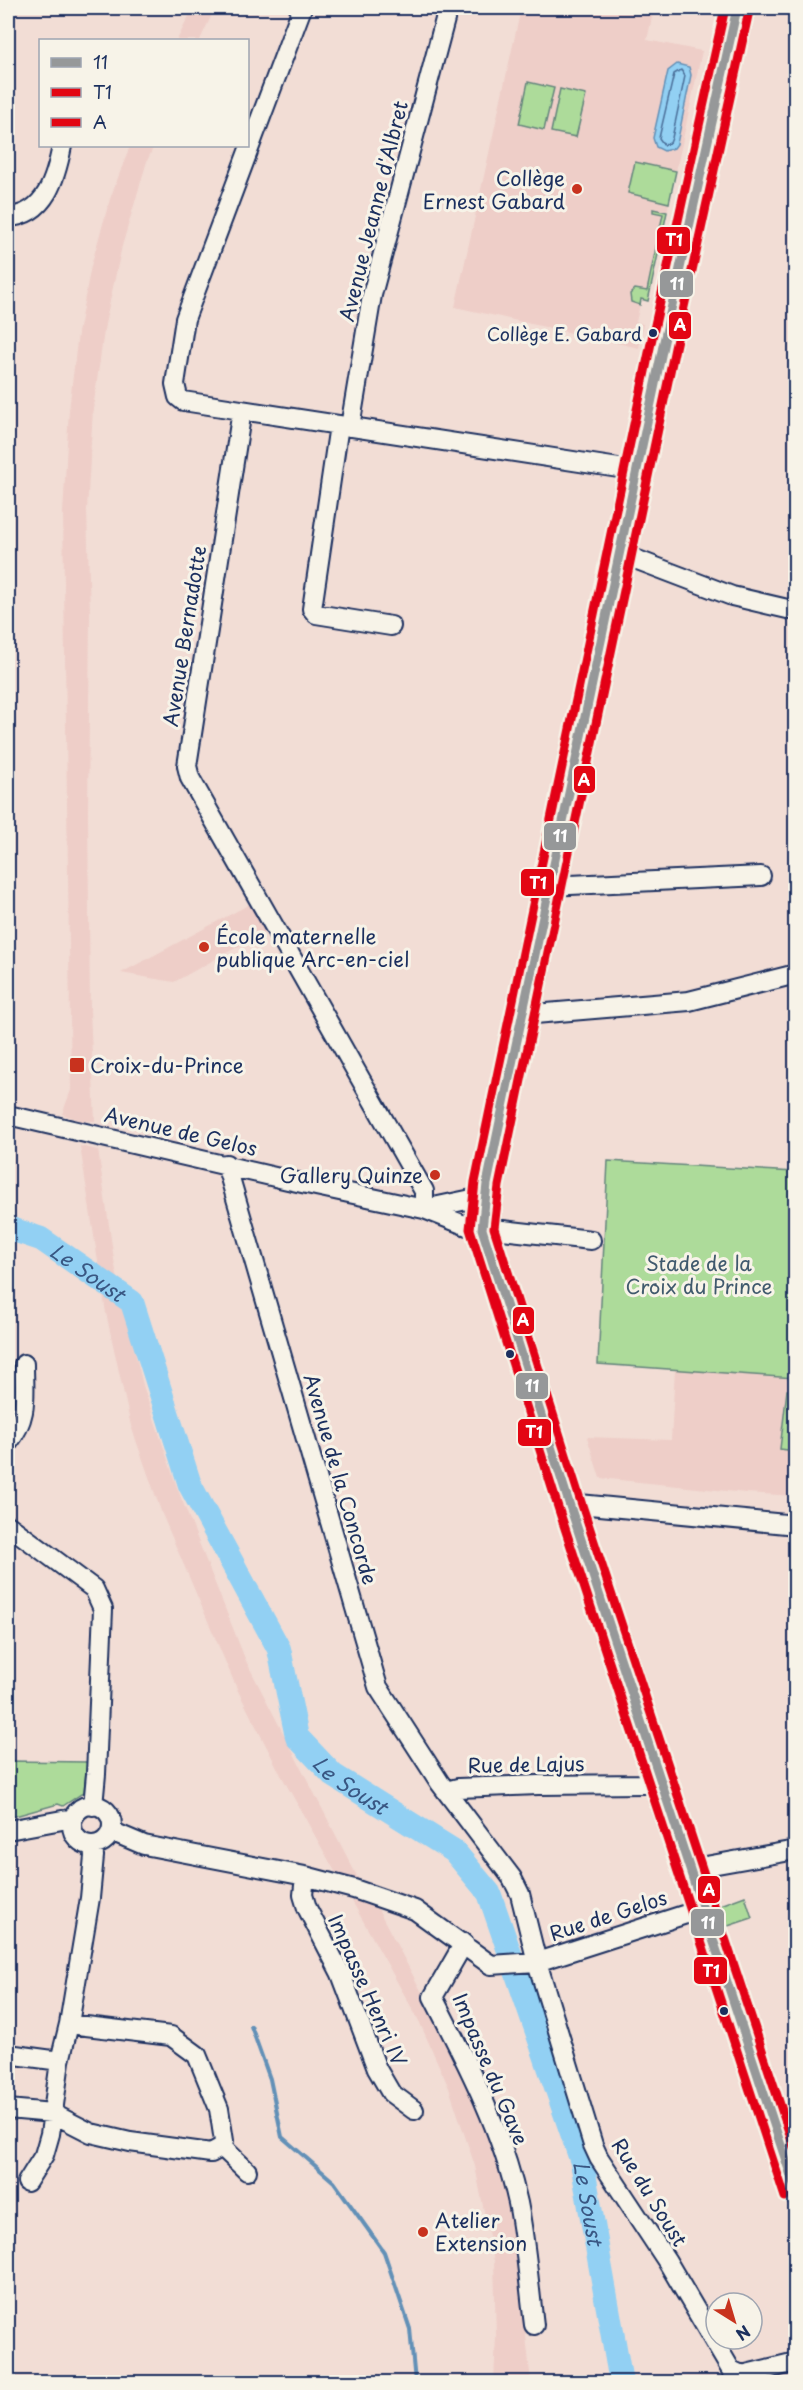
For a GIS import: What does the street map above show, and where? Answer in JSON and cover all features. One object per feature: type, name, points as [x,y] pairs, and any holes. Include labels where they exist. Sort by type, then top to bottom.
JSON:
[{"type":"main road","points":[[737,8],[549,886],[486,1196],[482,1229],[569,1503],[795,2193]]},
{"type":"street","points":[[302,8],[185,319],[175,384],[178,397],[183,401],[638,471]]},
{"type":"street","name":"Avenue Jeanne d'Albret","points":[[391,626],[316,614],[312,609],[345,426],[372,295],[448,8]]},
{"type":"street","points":[[8,217],[16,216],[35,207],[48,193],[57,173],[62,147]]},
{"type":"street","name":"Avenue Bernadotte","points":[[242,410],[187,766],[188,772],[424,1191],[424,1209]]},
{"type":"street","points":[[621,556],[635,559],[732,596],[795,611]]},
{"type":"street","points":[[549,886],[761,876]]},
{"type":"street","points":[[523,1015],[689,1001],[795,974]]},
{"type":"street","name":"Avenue de Gelos","points":[[8,1115],[424,1209],[464,1225],[482,1229],[591,1240]]},
{"type":"street","name":"Avenue de la Concorde","points":[[226,1164],[378,1687],[446,1791]]},
{"type":"street","points":[[424,1209],[486,1196]]},
{"type":"street","points":[[8,1443],[19,1429],[24,1414],[24,1364]]},
{"type":"street","points":[[569,1503],[795,1525]]},
{"type":"street","points":[[8,1526],[94,1589],[103,1609],[93,1806]]},
{"type":"street","name":"Rue de Lajus","points":[[533,1962],[520,1894],[512,1878],[446,1791],[458,1788],[644,1785],[661,1782]]},
{"type":"street","points":[[93,1806],[108,1814],[112,1825],[104,1841],[93,1845],[86,1844],[76,1837],[72,1825],[73,1818],[81,1809],[93,1806]]},
{"type":"street","points":[[8,1830],[73,1818]]},
{"type":"street","points":[[111,1831],[144,1845],[305,1876],[354,1889],[415,1910],[464,1943]]},
{"type":"street","points":[[27,2182],[44,2155],[50,2134],[60,2061],[69,2024],[90,1898],[93,1845]]},
{"type":"street","points":[[689,1869],[795,1850]]},
{"type":"street","name":"Impasse Henri IV","points":[[305,1876],[303,1895],[307,1908],[341,1974],[377,2069],[391,2093],[414,2110]]},
{"type":"street","name":"Rue de Gelos","points":[[464,1943],[491,1965],[533,1962],[702,1909]]},
{"type":"street","name":"Impasse du Gave","points":[[464,1943],[433,1996],[477,2084],[500,2144],[518,2203],[534,2325]]},
{"type":"street","name":"Rue du Soust","points":[[533,1962],[599,2158],[667,2261],[731,2370],[742,2375],[795,2362]]},
{"type":"street","points":[[8,2109],[52,2113],[91,2133],[130,2142],[211,2153],[222,2147],[224,2141],[219,2109],[197,2055],[171,2036],[69,2024]]},
{"type":"street","points":[[8,2054],[60,2061]]},
{"type":"street","points":[[222,2147],[248,2171]]},
{"type":"shaded area","points":[[193,8],[215,8],[200,39],[178,39]]},
{"type":"shaded area","name":"Collège Ernest Gabard","points":[[532,8],[654,8],[647,40],[702,51],[648,301],[641,300],[636,322],[643,324],[639,348],[455,307],[520,13],[531,15]]},
{"type":"shaded area","points":[[130,147],[154,147],[147,161],[122,246],[105,324],[93,409],[87,510],[90,613],[88,814],[90,1010],[95,1121],[82,1121],[62,1114],[71,1090],[63,513],[69,410],[78,333],[91,266],[110,199]]},
{"type":"shaded area","name":"École maternelle publique Arc-en-ciel","points":[[250,904],[266,931],[174,982],[121,973]]},
{"type":"shaded area","points":[[80,1146],[98,1150],[115,1266],[123,1302],[143,1385],[178,1490],[246,1661],[359,1880],[337,1875],[281,1775],[238,1691],[162,1514],[131,1426],[106,1313]]},
{"type":"shaded area","points":[[675,1369],[795,1378],[795,1496],[600,1478],[587,1437],[671,1440]]},
{"type":"shaded area","points":[[352,1901],[375,1903],[451,2048],[481,2112],[504,2182],[515,2234],[531,2382],[494,2382],[496,2336],[494,2261],[475,2166],[449,2088],[419,2021]]},
{"type":"green space","points":[[528,82],[554,88],[544,130],[519,124]]},
{"type":"green space","points":[[560,89],[586,95],[576,137],[551,132]]},
{"type":"green space","points":[[635,162],[676,171],[669,203],[628,193]]},
{"type":"green space","points":[[653,209],[667,212],[648,301],[641,299],[640,305],[631,302],[630,294],[635,289],[647,291],[663,214],[653,212]]},
{"type":"green space","name":"Stade de la Croix du Prince","points":[[608,1161],[795,1172],[795,1378],[598,1364]]},
{"type":"green space","points":[[787,1390],[795,1391],[795,1451],[780,1449]]},
{"type":"green space","points":[[8,1761],[87,1762],[84,1792],[63,1806],[58,1804],[8,1818]]},
{"type":"green space","points":[[745,1896],[752,1918],[725,1927],[718,1906]]},
{"type":"water","points":[[677,64],[689,67],[691,75],[677,144],[674,148],[664,151],[656,147],[653,138],[668,71]]},
{"type":"waterway","name":"Le Soust","points":[[8,1228],[41,1239],[132,1302],[190,1485],[279,1649],[297,1737],[333,1775],[454,1851],[489,1893],[582,2162],[621,2382]]},
{"type":"waterway","points":[[251,2026],[270,2079],[282,2137],[334,2182],[384,2252],[410,2329],[415,2382]]},
{"type":"transit line","name":"T1","points":[[725,8],[651,343],[496,1081],[475,1182],[470,1229],[558,1507],[785,2197]]},
{"type":"transit line","name":"11","points":[[737,8],[663,346],[508,1083],[487,1184],[482,1229],[569,1503],[796,2191]]},
{"type":"transit line","name":"A","points":[[749,11],[675,348],[520,1085],[499,1186],[494,1228],[580,1499],[796,2153]]},
{"type":"place","name":"Collège Ernest Gabard","points":[[577,189]]},
{"type":"place","name":"Collège E. Gabard","points":[[653,333]]},
{"type":"place","name":"École maternelle publique Arc-en-ciel","points":[[204,947]]},
{"type":"place","name":"Croix-du-Prince","points":[[77,1065]]},
{"type":"place","name":"Gallery Quinze","points":[[435,1175]]},
{"type":"place","name":"Atelier Extension","points":[[423,2232]]}]
